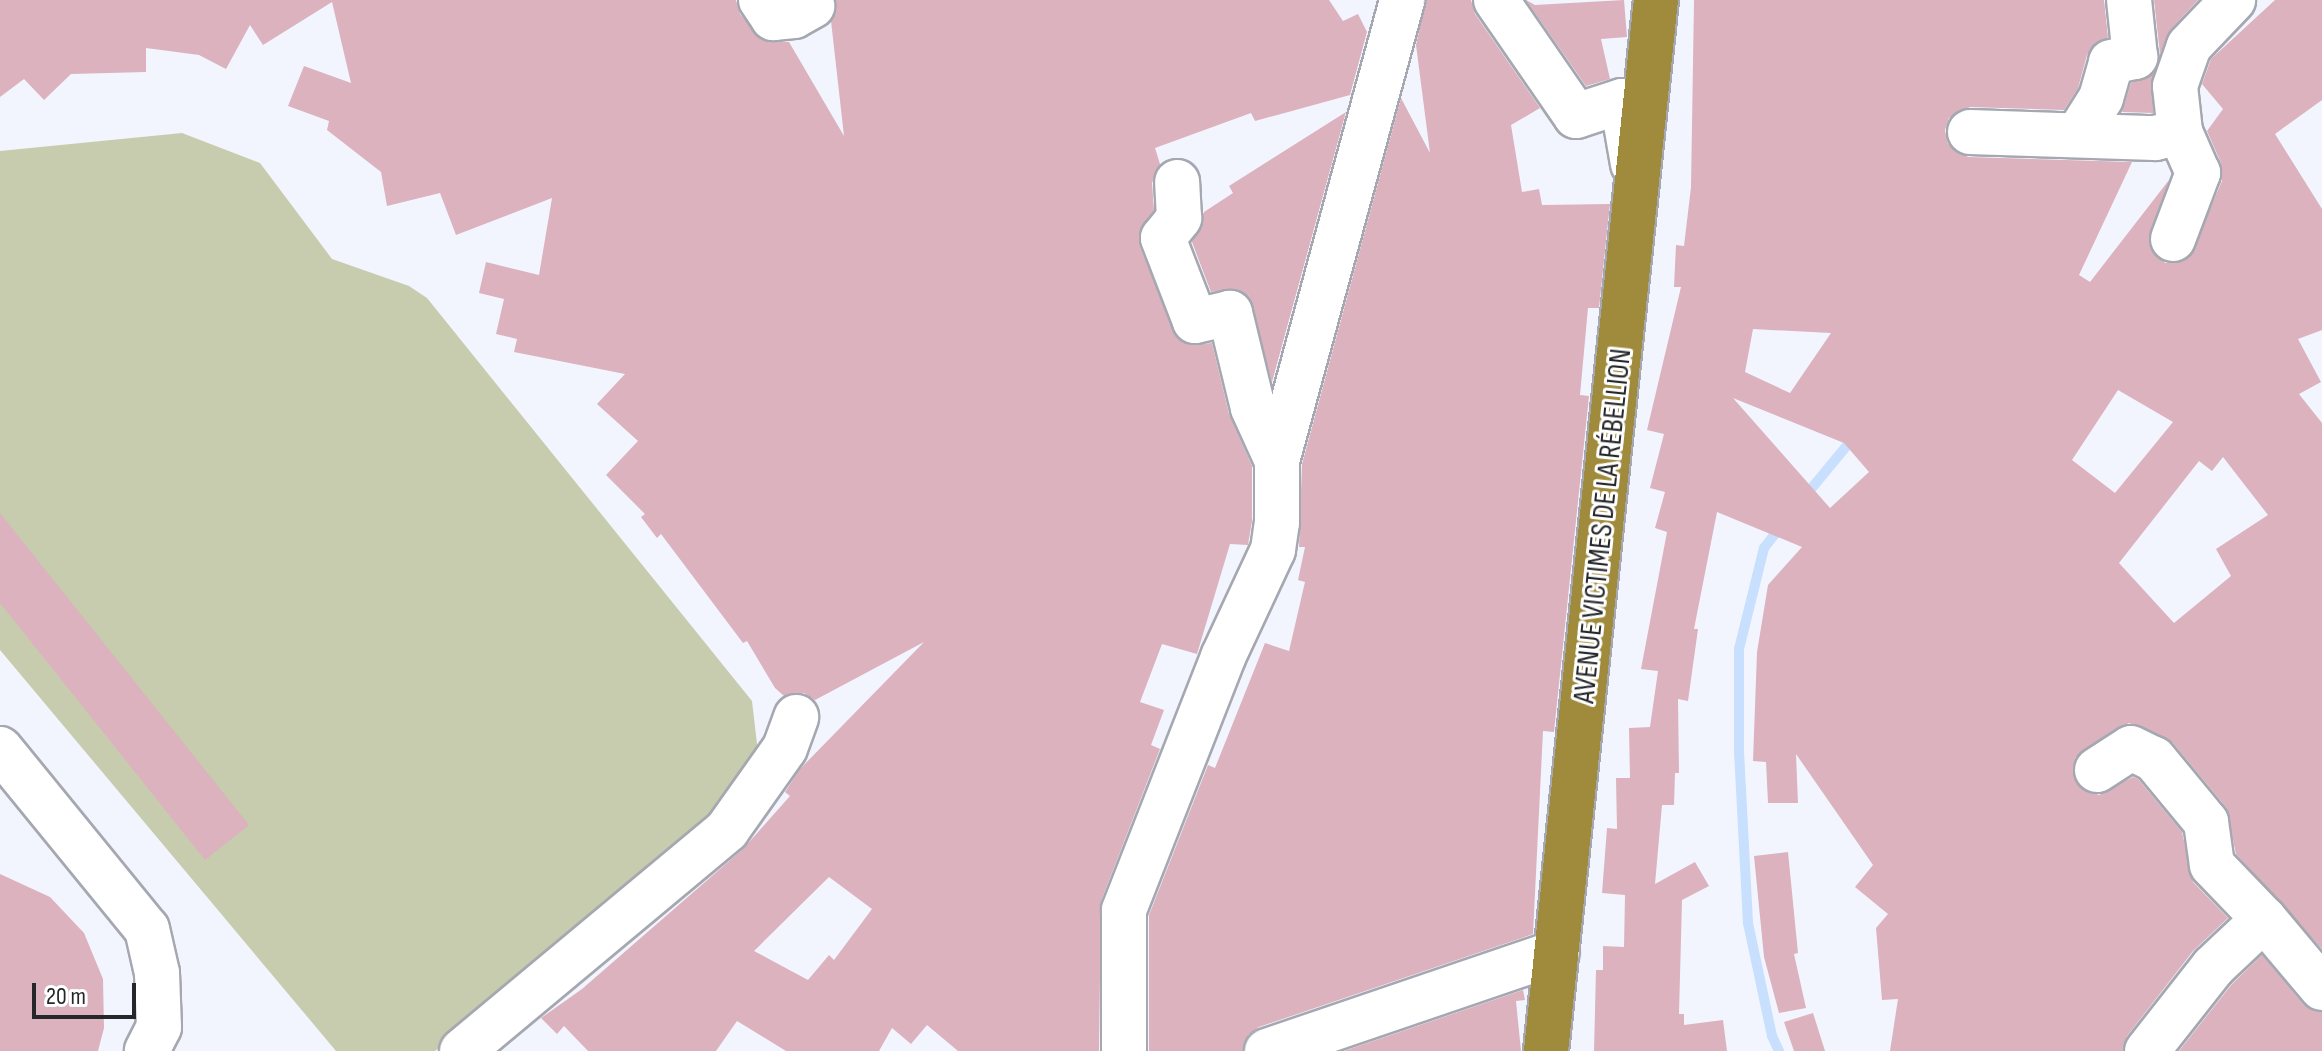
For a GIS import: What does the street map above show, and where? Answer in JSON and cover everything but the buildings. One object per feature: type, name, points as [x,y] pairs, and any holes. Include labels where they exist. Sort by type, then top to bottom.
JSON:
[{"type":"highway","name":"AVENUE VICTIMES DE LA RÉBELLION","points":[[1546,1051],[1638,196],[1656,0]]},
{"type":"street","points":[[761,0],[773,18],[794,16],[812,6]]},
{"type":"street","points":[[1124,1051],[1124,910],[1223,657],[1273,550],[1277,461],[1402,0]]},
{"type":"street","points":[[1496,0],[1576,116],[1622,101],[1638,196]]},
{"type":"street","points":[[2079,133],[2101,98],[2111,62],[2135,57],[2129,0]]},
{"type":"street","points":[[2173,239],[2198,173],[2180,132],[2175,86],[2189,46],[2233,0]]},
{"type":"street","points":[[1970,132],[2079,133],[2155,138],[2180,132]]},
{"type":"street","points":[[1177,182],[1179,218],[1163,238],[1195,321],[1230,313],[1253,408],[1277,461]]},
{"type":"street","points":[[462,1051],[727,830],[785,748],[796,717]]},
{"type":"street","points":[[2097,770],[2131,748],[2154,759],[2206,822],[2212,865],[2264,919],[2322,988]]},
{"type":"street","points":[[0,749],[147,929],[157,973],[163,1043]]},
{"type":"street","points":[[2147,1051],[2213,967],[2264,919]]},
{"type":"street","points":[[1267,1051],[1557,952]]},
{"type":"green space","points":[[182,133],[260,163],[332,259],[409,286],[427,298],[752,701],[759,761],[707,828],[435,1051],[336,1051],[0,650],[0,151]]},
{"type":"waterway","points":[[1806,495],[1854,437]]},
{"type":"waterway","points":[[1779,1051],[1772,1036],[1748,923],[1739,752],[1739,649],[1764,548],[1781,526]]}]
